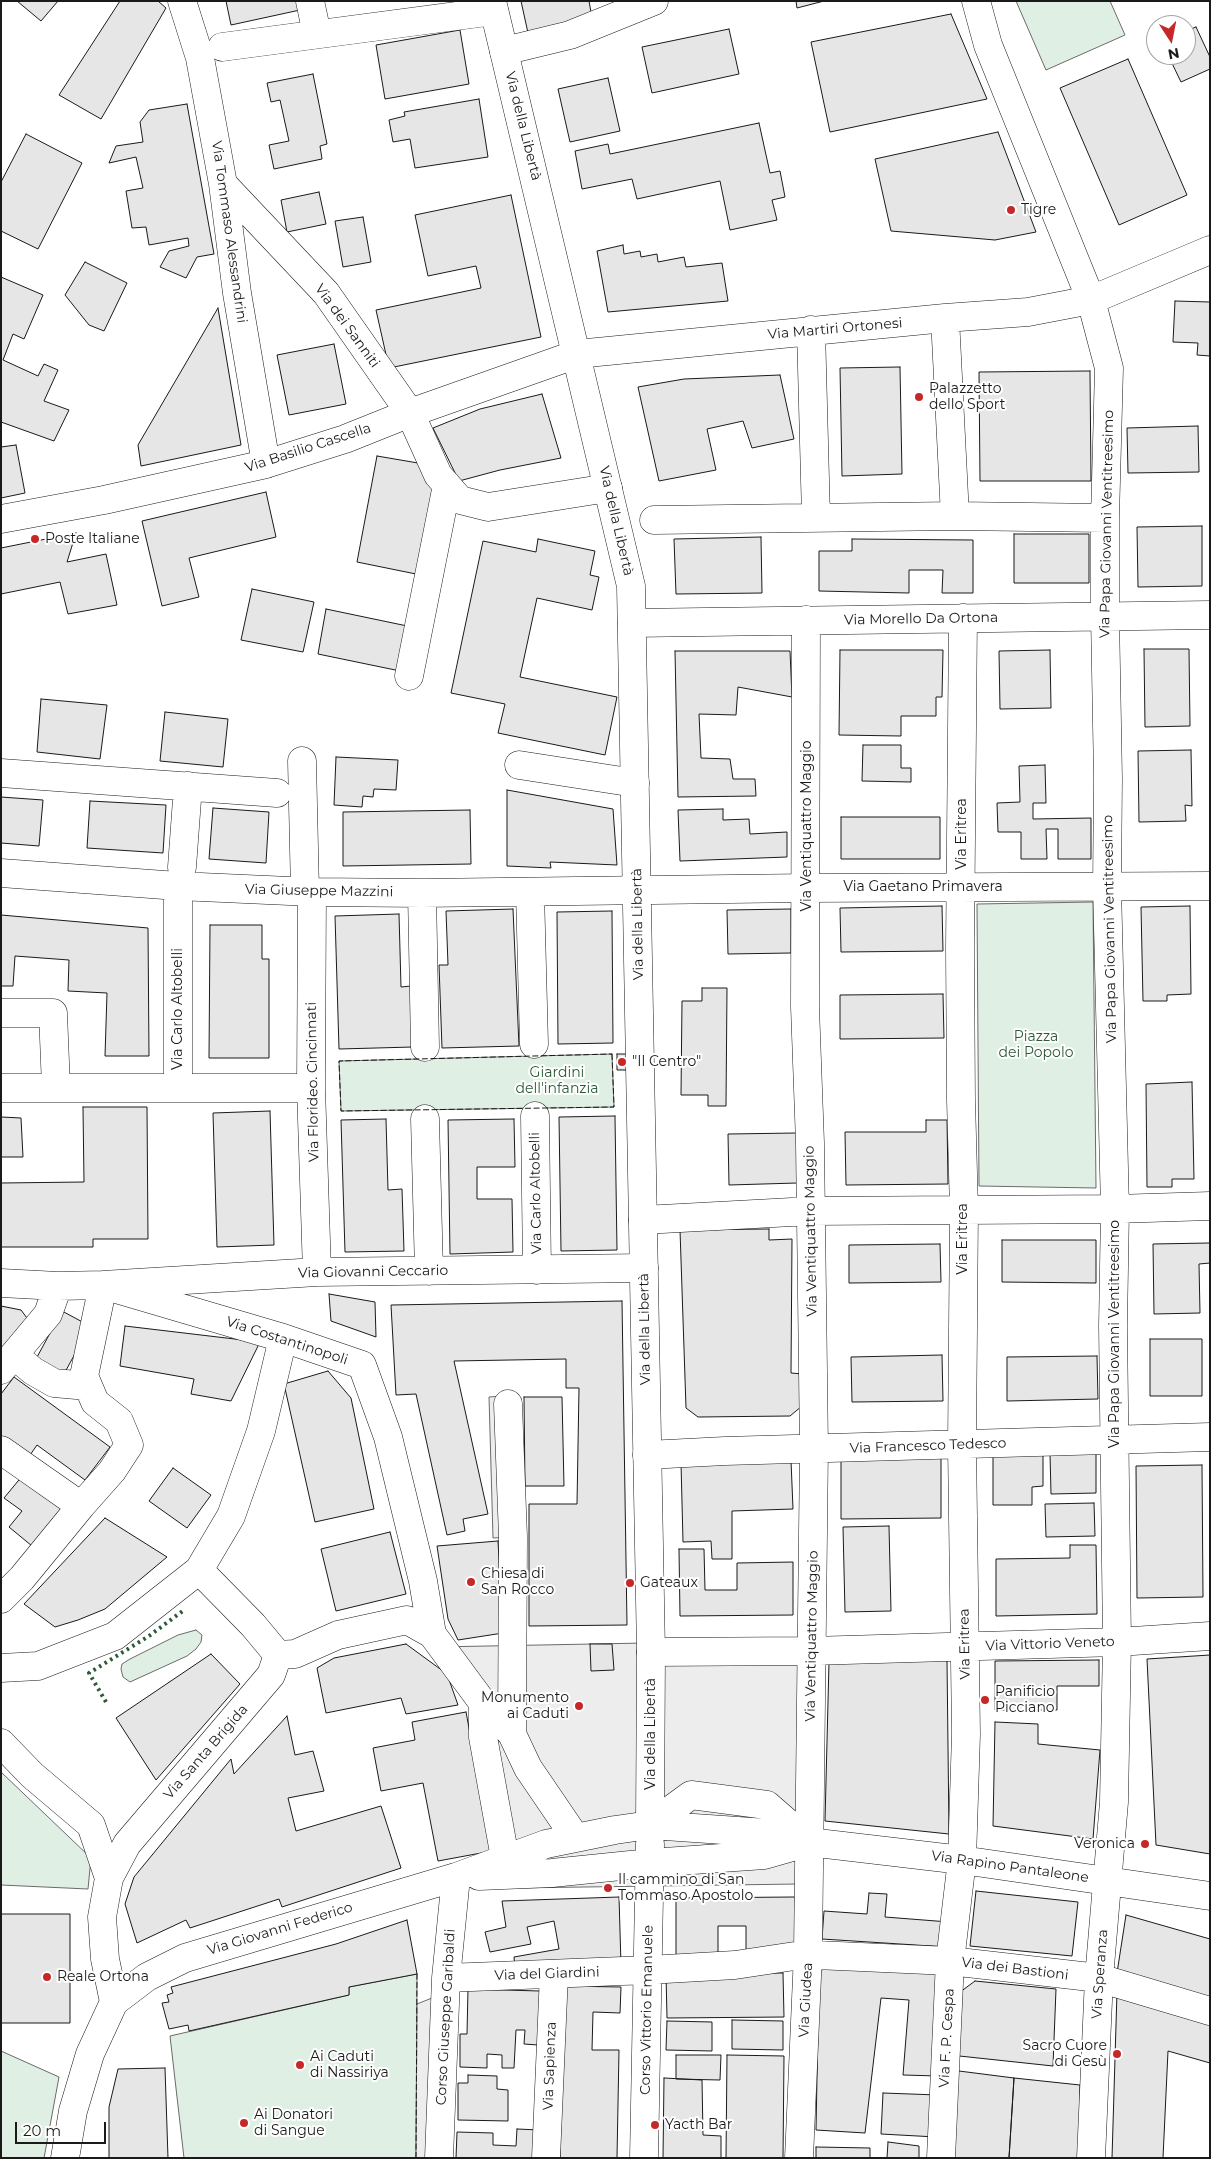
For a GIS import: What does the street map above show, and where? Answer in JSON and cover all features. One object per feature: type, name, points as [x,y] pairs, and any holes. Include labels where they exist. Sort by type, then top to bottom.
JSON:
[{"type":"street","name":"Via Tommaso Alessandrini","points":[[182,1],[200,58],[223,184],[237,293],[266,464]]},
{"type":"street","points":[[310,1],[316,34]]},
{"type":"street","points":[[504,51],[570,35],[654,1]]},
{"type":"street","name":"Via Papa Giovanni Ventitreesimo","points":[[976,1],[988,45],[1091,300],[1110,368],[1105,518],[1105,616],[1108,778],[1107,887],[1115,1209],[1113,1326],[1116,1440],[1117,1642],[1114,1802],[1106,1881]]},
{"type":"street","points":[[222,46],[316,34],[493,6]]},
{"type":"street","name":"Via della Libertà","points":[[493,6],[631,586],[651,1652],[650,1863]]},
{"type":"street","name":"Via dei Sanniti","points":[[223,184],[326,293],[410,413],[438,475],[460,500],[488,507],[608,488]]},
{"type":"street","name":"Via Martiri Ortonesi","points":[[577,354],[811,330],[1028,312],[1091,300],[1210,250]]},
{"type":"street","points":[[945,318],[955,516]]},
{"type":"street","points":[[811,330],[816,517]]},
{"type":"street","name":"Via Basilio Cascella","points":[[1,519],[104,500],[266,464],[345,438],[577,354]]},
{"type":"street","points":[[409,676],[447,485]]},
{"type":"street","points":[[654,520],[955,516],[1105,518]]},
{"type":"street","name":"Via Morello Da Ortona","points":[[632,623],[1210,615]]},
{"type":"street","name":"Via Eritrea","points":[[962,1860],[966,1734],[962,1445],[964,1210],[960,1100],[963,618]]},
{"type":"street","name":"Via Ventiquattro Maggio","points":[[806,620],[807,888],[805,1007],[811,1211],[814,1448],[810,1842]]},
{"type":"street","name":"Via Florideo. Cincinnati","points":[[302,760],[309,892],[311,1088],[317,1272]]},
{"type":"street","points":[[519,765],[635,783]]},
{"type":"street","points":[[1,773],[277,793]]},
{"type":"street","name":"Via Carlo Altobelli","points":[[188,786],[180,877],[178,1088],[311,1088]]},
{"type":"street","name":"Via Giuseppe Mazzini","points":[[1,873],[180,877],[309,892],[637,891]]},
{"type":"street","name":"Via Gaetano Primavera","points":[[637,891],[807,888],[1210,886]]},
{"type":"street","points":[[530,892],[534,1044]]},
{"type":"street","points":[[422,893],[425,1047]]},
{"type":"street","points":[[1,1013],[53,1012],[56,1087]]},
{"type":"street","points":[[1,1088],[178,1088]]},
{"type":"street","name":"Via Carlo Altobelli","points":[[535,1116],[536,1270]]},
{"type":"street","points":[[425,1120],[428,1271]]},
{"type":"street","points":[[643,1220],[811,1211],[1115,1209],[1210,1206]]},
{"type":"street","name":"Via Giovanni Ceccario","points":[[102,1285],[317,1272],[644,1268]]},
{"type":"street","name":"Via Costantinopoli","points":[[1,1283],[58,1286],[102,1285],[283,1338],[362,1365],[388,1437],[423,1581],[432,1634],[483,1703],[512,1734],[528,1768],[575,1837]]},
{"type":"street","points":[[1,1599],[22,1578],[112,1471],[129,1445],[119,1421],[95,1402],[84,1376],[102,1285]]},
{"type":"street","points":[[58,1286],[48,1314],[7,1363],[34,1371],[54,1383],[88,1386]]},
{"type":"street","points":[[1,1668],[38,1666],[115,1636],[199,1570],[231,1516],[261,1431],[283,1338]]},
{"type":"street","points":[[508,1404],[513,1537],[512,1734]]},
{"type":"street","name":"Via Francesco Tedesco","points":[[647,1456],[814,1448],[1210,1438]]},
{"type":"street","points":[[1,1450],[81,1506]]},
{"type":"street","points":[[199,1570],[253,1625],[278,1655],[295,1654],[338,1636],[407,1620],[432,1634]]},
{"type":"street","name":"Via Vittorio Veneto","points":[[651,1652],[811,1651],[965,1647],[1117,1642],[1210,1636]]},
{"type":"street","name":"Via Santa Brigida","points":[[114,2002],[105,1959],[102,1918],[109,1878],[127,1844],[271,1675],[278,1655]]},
{"type":"street","points":[[483,1703],[483,1737],[505,1858]]},
{"type":"street","points":[[1,1743],[32,1774],[90,1825],[109,1878]]},
{"type":"street","name":"Via Rapino Pantaleone","points":[[650,1825],[767,1833],[810,1842],[962,1860],[1209,1896]]},
{"type":"street","name":"Via Giovanni Federico","points":[[114,2002],[147,1977],[185,1958],[456,1877],[546,1844],[575,1837],[650,1825]]},
{"type":"street","name":"Via Rapino Pantaleone","points":[[650,1863],[764,1855],[810,1842]]},
{"type":"street","name":"Via Giudea","points":[[799,2158],[812,1955],[810,1842]]},
{"type":"street","name":"Via F. P. Cespa","points":[[941,2158],[950,1961],[962,1860]]},
{"type":"street","name":"Via Giovanni Federico","points":[[456,1877],[552,1873],[650,1863]]},
{"type":"street","name":"Corso Vittorio Emanuele","points":[[644,2158],[650,1863]]},
{"type":"street","name":"Corso Giuseppe Garibaldi","points":[[439,2158],[446,1978],[456,1877]]},
{"type":"street","name":"Via Speranza","points":[[1091,2158],[1099,1978],[1106,1881]]},
{"type":"street","name":"Via dei Bastioni","points":[[648,1970],[735,1965],[812,1955],[950,1961],[1099,1978],[1210,2011]]},
{"type":"street","name":"Via del Giardini","points":[[446,1978],[648,1970]]},
{"type":"street","name":"Via Sapienza","points":[[546,2158],[554,1974]]},
{"type":"street","points":[[65,2158],[73,2111],[90,2054],[114,2002]]},
{"type":"green space","points":[[1016,1],[1110,1],[1125,35],[1046,70]]},
{"type":"green space","name":"Piazza dei Popolo","points":[[1093,902],[1096,1188],[979,1186],[977,904]]},
{"type":"green space","name":"Giardini dell'infanzia","points":[[612,1054],[614,1107],[341,1111],[339,1061]]},
{"type":"green space","points":[[196,1630],[202,1635],[201,1642],[187,1656],[130,1682],[123,1677],[122,1664],[178,1635]]},
{"type":"green space","points":[[1,1772],[91,1858],[88,1889],[1,1885]]},
{"type":"green space","points":[[417,1974],[416,2158],[184,2158],[170,2036],[349,1995],[349,1987]]},
{"type":"green space","points":[[1,2051],[59,2077],[44,2158],[1,2158]]},
{"type":"shaded area","points":[[516,1395],[513,1537],[493,1538],[489,1397]]},
{"type":"shaded area","points":[[803,1640],[798,1884],[513,1888],[472,1707],[435,1647]]},
{"type":"shaded area","points":[[437,1996],[432,2158],[416,2158],[417,2004]]},
{"type":"building","points":[[17,1],[58,1],[41,21]]},
{"type":"building","points":[[120,1],[158,1],[166,8],[101,119],[59,95]]},
{"type":"building","points":[[226,1],[298,1],[300,10],[231,25]]},
{"type":"building","points":[[521,1],[589,1],[592,18],[528,33]]},
{"type":"building","points":[[796,1],[824,1],[797,8]]},
{"type":"building","points":[[951,14],[987,99],[830,132],[811,42]]},
{"type":"building","points":[[1196,27],[1210,57],[1210,69],[1181,82],[1173,65],[1196,65]]},
{"type":"building","points":[[729,29],[739,74],[652,93],[642,47]]},
{"type":"building","points":[[460,30],[469,84],[385,99],[376,45]]},
{"type":"building","points":[[1128,59],[1187,195],[1119,225],[1060,88]]},
{"type":"building","points":[[313,74],[327,144],[320,146],[322,159],[274,169],[269,145],[289,141],[280,100],[271,102],[267,83]]},
{"type":"building","points":[[608,78],[620,131],[570,142],[558,89]]},
{"type":"building","points":[[479,99],[488,157],[415,168],[410,139],[393,142],[389,120],[405,116],[404,112]]},
{"type":"building","points":[[187,104],[214,254],[197,257],[186,278],[160,267],[169,251],[189,246],[188,238],[149,245],[146,227],[132,228],[126,191],[143,188],[136,157],[109,163],[116,146],[143,142],[140,122],[149,110]]},
{"type":"building","points":[[759,123],[770,173],[780,171],[785,197],[772,200],[777,220],[730,230],[720,181],[637,199],[632,179],[582,189],[575,151],[608,144],[610,154]]},
{"type":"building","points":[[998,132],[1036,232],[995,240],[891,231],[875,159]]},
{"type":"building","points":[[26,134],[82,163],[38,249],[1,231],[1,182]]},
{"type":"building","points":[[319,192],[326,224],[287,232],[281,200]]},
{"type":"building","points":[[511,195],[541,337],[389,368],[376,310],[481,288],[476,266],[428,276],[415,215]]},
{"type":"building","points":[[363,217],[371,262],[343,267],[335,221]]},
{"type":"building","points":[[623,245],[624,254],[640,251],[641,257],[657,254],[658,262],[684,257],[686,267],[722,263],[728,301],[608,312],[597,251]]},
{"type":"building","points":[[85,262],[127,283],[104,331],[89,325],[65,295]]},
{"type":"building","points":[[1,277],[43,295],[24,339],[13,334],[3,360],[38,376],[44,364],[58,370],[44,401],[69,410],[54,441],[1,422]]},
{"type":"building","points":[[1175,301],[1210,302],[1210,356],[1197,355],[1198,343],[1173,342]]},
{"type":"building","points":[[218,308],[241,445],[141,466],[138,445]]},
{"type":"building","points":[[334,344],[346,404],[289,415],[277,355]]},
{"type":"building","points":[[900,367],[902,474],[842,476],[840,368]]},
{"type":"building","points":[[1090,371],[1091,481],[980,481],[979,372]]},
{"type":"building","points":[[780,375],[794,439],[752,448],[743,421],[707,429],[716,470],[659,481],[638,387],[684,379]]},
{"type":"building","points":[[542,394],[561,458],[500,470],[459,481],[433,428],[480,409]]},
{"type":"building","points":[[1198,426],[1199,472],[1128,473],[1127,428]]},
{"type":"building","points":[[16,445],[25,493],[1,498],[1,447]]},
{"type":"building","points":[[377,456],[418,463],[433,491],[416,574],[357,562]]},
{"type":"building","points":[[266,492],[276,537],[189,558],[199,597],[162,606],[142,521]]},
{"type":"building","points":[[1202,526],[1202,586],[1138,587],[1137,527]]},
{"type":"building","points":[[76,533],[67,562],[106,554],[117,605],[68,614],[60,582],[1,594],[1,548]]},
{"type":"building","points":[[1014,534],[1089,534],[1089,583],[1014,583]]},
{"type":"building","points":[[761,537],[762,593],[676,594],[674,539]]},
{"type":"building","points":[[538,539],[595,551],[590,575],[599,577],[592,610],[537,598],[520,677],[617,697],[605,755],[498,733],[505,704],[451,693],[483,541],[536,552]]},
{"type":"building","points":[[852,539],[973,540],[973,593],[942,593],[943,570],[909,570],[909,593],[819,591],[819,551],[852,551]]},
{"type":"building","points":[[252,589],[314,602],[303,652],[241,640]]},
{"type":"building","points":[[326,609],[412,627],[405,672],[318,654]]},
{"type":"building","points":[[1144,649],[1189,649],[1190,726],[1145,727]]},
{"type":"building","points":[[840,650],[943,650],[942,697],[936,697],[936,716],[901,716],[901,736],[839,735]]},
{"type":"building","points":[[1050,650],[1051,708],[1000,709],[999,651]]},
{"type":"building","points":[[675,651],[790,651],[792,697],[738,687],[736,715],[699,714],[701,758],[730,759],[733,779],[755,779],[756,796],[678,797]]},
{"type":"building","points":[[41,699],[107,705],[100,759],[37,752]]},
{"type":"building","points":[[165,712],[228,719],[223,767],[160,761]]},
{"type":"building","points":[[863,745],[901,745],[901,768],[911,768],[911,782],[862,781]]},
{"type":"building","points":[[1191,750],[1192,806],[1185,805],[1186,821],[1139,822],[1138,751]]},
{"type":"building","points":[[336,757],[398,760],[396,790],[374,789],[373,797],[363,796],[362,807],[334,805]]},
{"type":"building","points":[[1045,765],[1046,803],[1033,803],[1033,819],[1091,818],[1091,859],[1058,859],[1058,829],[1046,829],[1047,859],[1021,859],[1021,832],[998,832],[997,803],[1020,802],[1019,766]]},
{"type":"building","points":[[507,790],[613,809],[617,865],[550,862],[551,868],[507,866]]},
{"type":"building","points":[[1,797],[43,800],[39,846],[1,843]]},
{"type":"building","points":[[90,801],[166,805],[163,853],[87,848]]},
{"type":"building","points":[[213,808],[269,812],[266,863],[209,859]]},
{"type":"building","points":[[723,809],[723,820],[749,819],[750,834],[787,832],[787,857],[680,861],[678,810]]},
{"type":"building","points":[[470,810],[471,864],[343,866],[343,812]]},
{"type":"building","points":[[841,817],[940,817],[940,859],[841,859]]},
{"type":"building","points":[[942,906],[943,951],[841,952],[840,908]]},
{"type":"building","points":[[1190,906],[1191,994],[1167,995],[1167,1001],[1143,1001],[1141,907]]},
{"type":"building","points":[[513,909],[519,1046],[442,1048],[439,965],[448,965],[446,911]]},
{"type":"building","points":[[791,909],[791,953],[728,954],[727,910]]},
{"type":"building","points":[[612,911],[613,1043],[558,1044],[557,912]]},
{"type":"building","points":[[399,914],[401,987],[411,986],[413,1047],[339,1049],[335,916]]},
{"type":"building","points":[[1,915],[148,928],[149,1056],[105,1056],[107,993],[68,991],[69,960],[15,956],[13,986],[1,986]]},
{"type":"building","points":[[210,925],[262,925],[262,959],[269,959],[269,1058],[209,1058]]},
{"type":"building","points":[[702,988],[727,988],[726,1106],[708,1106],[708,1095],[681,1095],[682,1001],[702,1001]]},
{"type":"building","points":[[943,994],[944,1038],[840,1039],[840,995]]},
{"type":"building","name":"\"Il Centro\"","points":[[617,1054],[628,1054],[627,1070],[617,1070]]},
{"type":"building","points":[[1192,1082],[1194,1179],[1172,1179],[1172,1187],[1147,1187],[1146,1084]]},
{"type":"building","points":[[83,1107],[147,1107],[148,1239],[93,1239],[93,1247],[1,1247],[1,1183],[84,1182]]},
{"type":"building","points":[[270,1111],[274,1245],[217,1247],[213,1113]]},
{"type":"building","points":[[615,1116],[617,1250],[561,1251],[559,1117]]},
{"type":"building","points":[[1,1117],[21,1118],[23,1157],[1,1157]]},
{"type":"building","points":[[386,1119],[388,1190],[402,1189],[404,1251],[345,1252],[341,1120]]},
{"type":"building","points":[[514,1119],[515,1167],[477,1167],[477,1199],[512,1199],[513,1252],[450,1254],[448,1120]]},
{"type":"building","points":[[926,1120],[947,1120],[948,1184],[846,1185],[845,1132],[926,1132]]},
{"type":"building","points":[[797,1133],[797,1183],[729,1185],[728,1134]]},
{"type":"building","points":[[769,1229],[769,1240],[792,1239],[791,1373],[803,1374],[802,1406],[790,1416],[698,1417],[686,1408],[680,1230]]},
{"type":"building","points":[[1002,1240],[1096,1240],[1096,1283],[1002,1282]]},
{"type":"building","points":[[1210,1243],[1210,1263],[1199,1264],[1200,1313],[1154,1314],[1153,1244]]},
{"type":"building","points":[[940,1244],[941,1282],[849,1283],[849,1245]]},
{"type":"building","points":[[329,1294],[375,1302],[376,1337],[331,1321]]},
{"type":"building","points":[[622,1301],[627,1625],[529,1626],[529,1504],[577,1504],[579,1388],[566,1388],[566,1359],[454,1361],[488,1514],[463,1519],[465,1531],[447,1535],[416,1394],[396,1395],[391,1305]]},
{"type":"building","points":[[1,1306],[21,1310],[30,1322],[1,1356]]},
{"type":"building","points":[[62,1311],[90,1326],[64,1374],[36,1359]]},
{"type":"building","points":[[125,1326],[260,1342],[231,1401],[191,1394],[194,1379],[120,1366]]},
{"type":"building","points":[[1150,1339],[1202,1339],[1202,1396],[1150,1396]]},
{"type":"building","points":[[942,1355],[943,1401],[852,1402],[851,1357]]},
{"type":"building","points":[[1097,1356],[1098,1399],[1007,1401],[1007,1357]]},
{"type":"building","points":[[328,1371],[351,1398],[374,1509],[315,1522],[284,1384]]},
{"type":"building","points":[[14,1377],[110,1447],[85,1480],[37,1445],[28,1458],[1,1438],[1,1394]]},
{"type":"building","points":[[524,1397],[562,1397],[564,1486],[525,1486]]},
{"type":"building","points":[[1043,1453],[1043,1486],[1032,1487],[1032,1505],[993,1505],[993,1454]]},
{"type":"building","points":[[1096,1453],[1096,1493],[1051,1494],[1050,1454]]},
{"type":"building","points":[[941,1458],[941,1518],[841,1519],[841,1459]]},
{"type":"building","points":[[791,1460],[793,1509],[732,1511],[732,1559],[712,1559],[711,1541],[683,1542],[681,1463]]},
{"type":"building","points":[[1202,1465],[1203,1597],[1137,1598],[1136,1466]]},
{"type":"building","points":[[173,1468],[211,1495],[187,1528],[149,1501]]},
{"type":"building","points":[[23,1475],[63,1508],[32,1546],[9,1527],[22,1511],[4,1498]]},
{"type":"building","points":[[1094,1503],[1095,1536],[1046,1537],[1045,1504]]},
{"type":"building","points":[[105,1518],[167,1557],[105,1609],[55,1627],[24,1604]]},
{"type":"building","points":[[889,1526],[891,1611],[845,1612],[843,1527]]},
{"type":"building","points":[[390,1532],[406,1594],[336,1611],[321,1549]]},
{"type":"building","name":"Chiesa di San Rocco","points":[[498,1541],[503,1633],[458,1640],[448,1619],[437,1546]]},
{"type":"building","points":[[1070,1545],[1096,1545],[1097,1614],[996,1616],[996,1559],[1070,1558]]},
{"type":"building","points":[[679,1549],[704,1549],[705,1590],[737,1590],[737,1563],[793,1562],[793,1615],[680,1616]]},
{"type":"building","points":[[406,1644],[447,1674],[458,1705],[406,1714],[401,1698],[326,1713],[317,1668],[334,1658]]},
{"type":"building","points":[[590,1644],[612,1644],[614,1670],[591,1671]]},
{"type":"building","points":[[211,1654],[240,1684],[156,1780],[116,1718]]},
{"type":"building","points":[[1210,1655],[1210,1854],[1156,1845],[1147,1659]]},
{"type":"building","points":[[947,1659],[949,1834],[825,1821],[829,1662]]},
{"type":"building","points":[[1099,1660],[1099,1686],[1057,1686],[1057,1710],[995,1710],[995,1661]]},
{"type":"building","points":[[466,1712],[492,1851],[438,1861],[423,1783],[381,1791],[373,1748],[415,1740],[412,1722]]},
{"type":"building","points":[[287,1716],[295,1755],[313,1751],[324,1791],[288,1798],[296,1831],[381,1806],[401,1868],[282,1907],[279,1899],[190,1928],[186,1920],[137,1943],[125,1904],[134,1877],[231,1759],[234,1774]]},
{"type":"building","points":[[995,1722],[1038,1724],[1038,1744],[1100,1750],[1093,1839],[993,1826]]},
{"type":"building","points":[[976,1891],[1078,1902],[1072,1956],[970,1946]]},
{"type":"building","points":[[869,1893],[887,1894],[885,1917],[949,1922],[947,1947],[822,1939],[824,1911],[867,1914]]},
{"type":"building","points":[[619,1897],[621,1965],[515,1968],[514,1957],[559,1949],[554,1921],[527,1927],[531,1944],[490,1952],[485,1932],[506,1927],[502,1901]]},
{"type":"building","points":[[795,1897],[795,1952],[746,1952],[746,1926],[718,1926],[718,1963],[676,1963],[676,1898]]},
{"type":"building","points":[[1,1914],[70,1914],[70,2023],[1,2023]]},
{"type":"building","points":[[1126,1915],[1210,1939],[1210,2002],[1117,1973]]},
{"type":"building","points":[[407,1920],[417,1974],[349,1987],[349,1995],[189,2031],[188,2025],[169,2029],[162,2003],[169,2002],[167,1995],[173,1993],[171,1987],[336,1944]]},
{"type":"building","points":[[886,1963],[946,1971],[938,2076],[903,2075],[909,2000],[881,1998],[865,2133],[816,2130],[819,1970]]},
{"type":"building","points":[[783,1973],[784,2017],[667,2018],[666,1974]]},
{"type":"building","points":[[975,1981],[1056,1989],[1053,2066],[950,2055],[952,1998]]},
{"type":"building","points":[[564,1986],[621,1987],[620,2013],[593,2012],[592,2050],[619,2050],[617,2158],[560,2158]]},
{"type":"building","points":[[468,1989],[540,1991],[538,2045],[524,2044],[525,2030],[516,2030],[514,2068],[502,2068],[502,2055],[487,2054],[487,2068],[460,2067],[460,2034],[467,2034]]},
{"type":"building","points":[[1117,1992],[1210,2020],[1210,2063],[1168,2051],[1163,2158],[1112,2158]]},
{"type":"building","points":[[732,2020],[783,2021],[783,2050],[732,2049]]},
{"type":"building","points":[[667,2021],[712,2022],[712,2051],[666,2050]]},
{"type":"building","points":[[676,2055],[721,2055],[720,2080],[676,2079]]},
{"type":"building","points":[[727,2055],[784,2056],[783,2158],[726,2158]]},
{"type":"building","points":[[165,2068],[168,2158],[109,2158],[109,2107],[118,2069]]},
{"type":"building","points":[[951,2070],[1014,2078],[1009,2158],[947,2158]]},
{"type":"building","points":[[468,2075],[497,2076],[497,2089],[508,2090],[508,2121],[458,2120],[458,2083],[468,2083]]},
{"type":"building","points":[[664,2078],[702,2080],[703,2135],[721,2136],[721,2158],[663,2158]]},
{"type":"building","points":[[1014,2078],[1080,2085],[1079,2158],[1009,2158]]},
{"type":"building","points":[[883,2093],[938,2095],[936,2137],[881,2134]]},
{"type":"building","points":[[517,2129],[539,2130],[538,2158],[456,2158],[457,2132],[493,2133],[493,2145],[516,2146]]},
{"type":"building","points":[[888,2142],[919,2146],[919,2158],[887,2158]]},
{"type":"building","points":[[816,2147],[870,2148],[870,2158],[816,2158]]},
{"type":"hedge","points":[[106,1702],[89,1673],[149,1636],[184,1610]]},
{"type":"fence","points":[[612,1054],[614,1107],[341,1111],[339,1061],[612,1054]]},
{"type":"fence","points":[[416,2158],[417,1974]]},
{"type":"place","name":"Tigre","points":[[1011,210]]},
{"type":"place","name":"Palazzetto dello Sport","points":[[919,397]]},
{"type":"place","name":"Poste Italiane","points":[[35,539]]},
{"type":"place","name":"\"Il Centro\"","points":[[622,1062]]},
{"type":"place","name":"Chiesa di San Rocco","points":[[471,1582]]},
{"type":"place","name":"Gateaux","points":[[630,1583]]},
{"type":"place","name":"Panificio Picciano","points":[[985,1700]]},
{"type":"place","name":"Monumento ai Caduti","points":[[579,1706]]},
{"type":"place","name":"Veronica","points":[[1145,1844]]},
{"type":"place","name":"Il cammino di San Tommaso Apostolo","points":[[608,1888]]},
{"type":"place","name":"Reale Ortona","points":[[47,1977]]},
{"type":"place","name":"Sacro Cuore di Gesù","points":[[1117,2054]]},
{"type":"place","name":"Ai Caduti di Nassiriya","points":[[300,2065]]},
{"type":"place","name":"Ai Donatori di Sangue","points":[[244,2123]]},
{"type":"place","name":"Yacth Bar","points":[[655,2125]]}]
